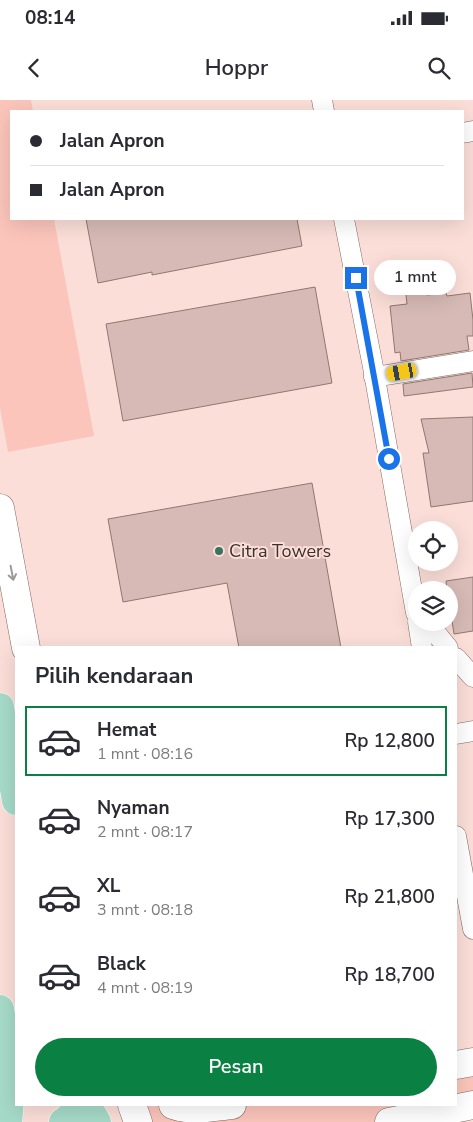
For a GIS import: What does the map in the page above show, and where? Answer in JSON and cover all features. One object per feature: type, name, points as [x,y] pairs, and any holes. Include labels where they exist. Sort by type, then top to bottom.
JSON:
[{"type":"main road","points":[[0,707],[15,796]]},
{"type":"main road","points":[[0,1009],[9,1058],[14,1116]]},
{"type":"main road","points":[[63,1122],[66,1121],[77,1106]]},
{"type":"main road","points":[[88,1106],[97,1122]]},
{"type":"street","points":[[344,220],[411,581]]},
{"type":"street","points":[[374,377],[473,361]]},
{"type":"street","points":[[0,508],[26,646]]},
{"type":"street","points":[[419,631],[422,646]]},
{"type":"street","points":[[434,631],[446,646]]},
{"type":"street","points":[[457,659],[473,677]]},
{"type":"street","points":[[457,734],[473,731]]},
{"type":"street","points":[[457,841],[473,929]]},
{"type":"street","points":[[457,1065],[473,1062]]},
{"type":"street","points":[[389,1122],[473,1105]]},
{"type":"street","points":[[132,1106],[138,1122]]},
{"type":"street","points":[[176,1106],[184,1109],[223,1106]]},
{"type":"shaded area","points":[[0,100],[31,100],[33,110],[10,110],[10,220],[54,220],[94,436],[8,452],[0,408]]},
{"type":"shaded area","points":[[473,1062],[473,1105],[389,1122],[138,1122],[131,1106],[457,1106],[457,1065]]},
{"type":"building","points":[[86,220],[297,220],[302,246],[152,275],[152,272],[98,283]]},
{"type":"building","points":[[426,284],[427,295],[446,293],[447,296],[470,293],[473,336],[467,336],[469,350],[401,361],[400,352],[395,353],[390,306],[407,304],[405,286]]},
{"type":"building","points":[[315,287],[332,383],[123,421],[106,324]]},
{"type":"building","points":[[472,373],[473,387],[404,396],[403,384]]},
{"type":"building","points":[[473,417],[473,501],[431,507],[423,453],[429,453],[421,419]]},
{"type":"building","name":"Citra Towers","points":[[312,483],[341,646],[239,646],[227,583],[123,602],[108,519]]},
{"type":"building","points":[[473,577],[473,631],[454,634],[454,631],[458,631],[458,581],[446,581]]},
{"type":"place","name":"Citra Towers","points":[[219,551]]},
{"type":"route","points":[[356,278],[389,459]]}]
